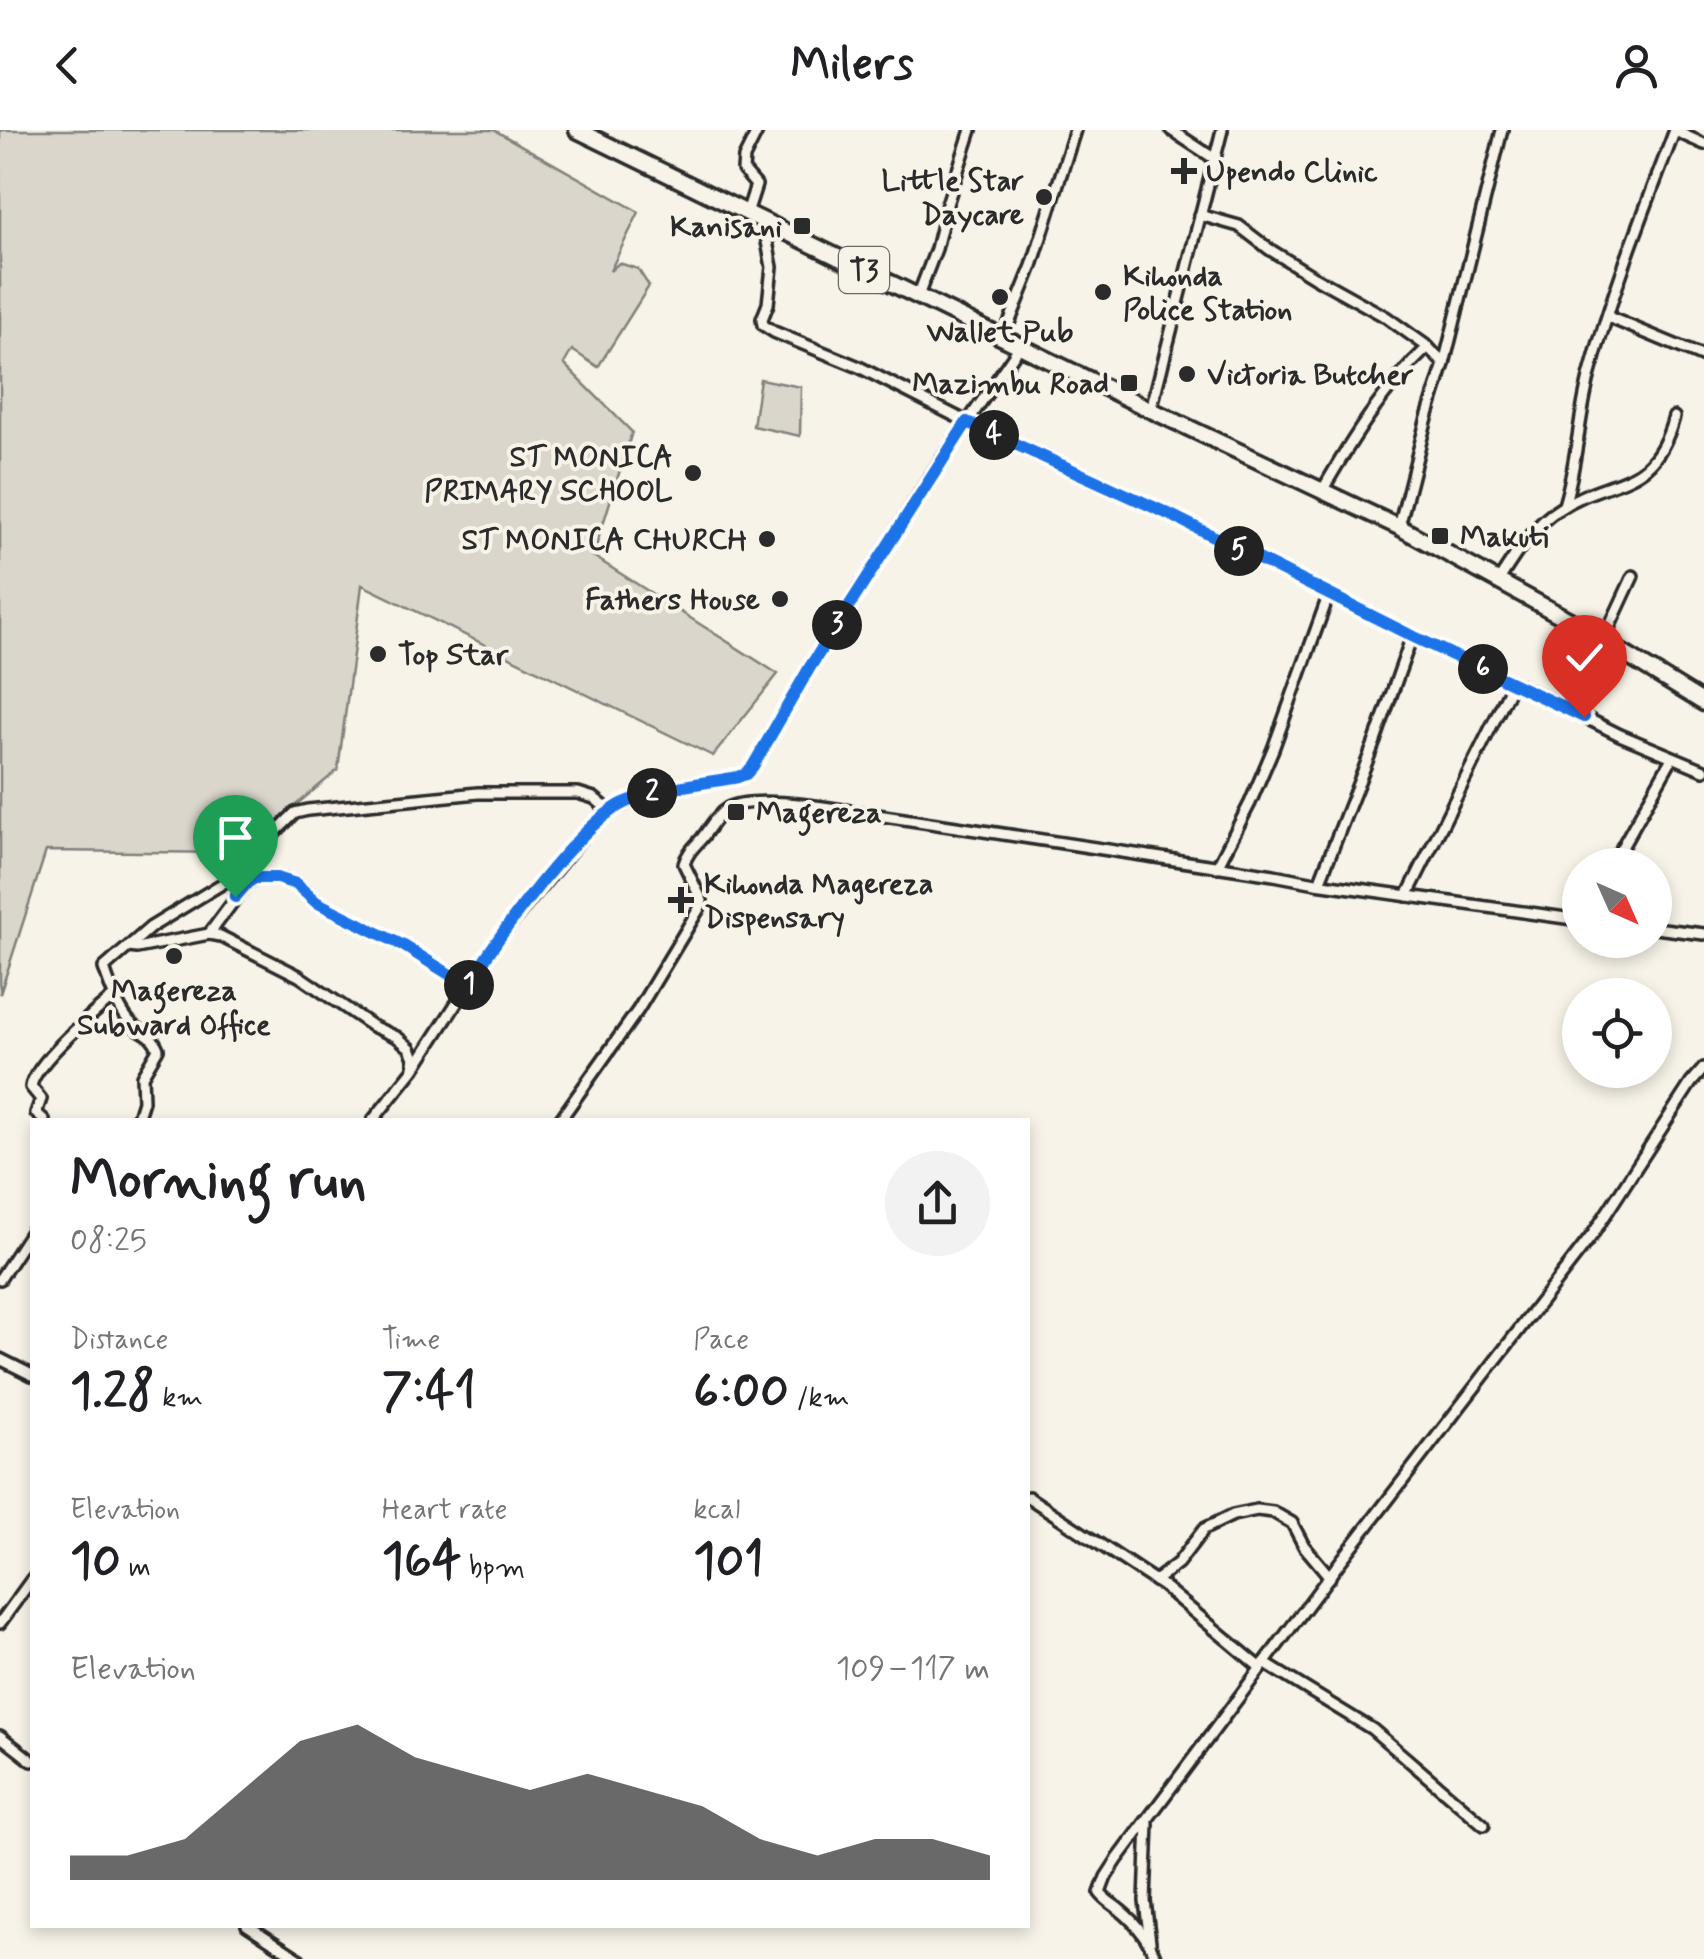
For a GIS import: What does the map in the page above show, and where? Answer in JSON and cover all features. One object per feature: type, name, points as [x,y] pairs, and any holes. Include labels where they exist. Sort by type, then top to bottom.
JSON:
[{"type":"highway","name":"T3","points":[[578,130],[1399,527],[1606,641],[1704,703]]},
{"type":"street","points":[[747,212],[756,185],[743,170],[744,158],[758,130]]},
{"type":"street","points":[[918,296],[936,250],[971,130]]},
{"type":"street","points":[[1003,338],[1032,266],[1076,130]]},
{"type":"street","points":[[1171,130],[1214,159]]},
{"type":"street","points":[[1151,410],[1222,130]]},
{"type":"street","points":[[1399,527],[1502,130]]},
{"type":"street","points":[[1564,506],[1590,371],[1675,130],[1704,144]]},
{"type":"street","points":[[1200,215],[1239,226],[1314,278],[1386,317],[1428,347],[1444,364]]},
{"type":"street","points":[[763,220],[772,267],[763,325],[1173,516],[1620,736],[1704,770]]},
{"type":"street","points":[[1608,317],[1704,357]]},
{"type":"street","points":[[375,1118],[414,1069],[496,942],[578,840],[626,802],[664,790],[738,777],[753,766],[810,667],[1020,346]]},
{"type":"street","points":[[1322,490],[1372,411],[1428,347]]},
{"type":"street","points":[[1498,580],[1539,524],[1564,506],[1627,480],[1653,462],[1665,446],[1674,417]]},
{"type":"street","points":[[1606,641],[1633,576]]},
{"type":"street","points":[[1217,867],[1274,749],[1329,594]]},
{"type":"street","points":[[1319,883],[1412,636]]},
{"type":"street","points":[[1407,896],[1513,683]]},
{"type":"street","points":[[1622,848],[1672,758]]},
{"type":"street","points":[[138,1118],[144,1102],[142,1076],[158,1049],[153,1036],[129,1020],[104,970],[152,926],[225,882],[299,811],[478,792],[578,793],[594,798],[610,811]]},
{"type":"street","points":[[561,1118],[638,1010],[700,907],[702,901],[684,861],[715,819],[729,808],[755,802],[822,808],[1562,918]]},
{"type":"street","points":[[209,934],[250,881],[277,878],[296,884],[316,902],[404,946],[468,986]]},
{"type":"street","points":[[1672,930],[1704,934]]},
{"type":"street","points":[[129,947],[209,934],[220,936],[299,976],[372,1026],[398,1037],[410,1048],[414,1069]]},
{"type":"street","points":[[42,1118],[36,1113],[41,1099],[31,1087],[33,1077],[116,995]]},
{"type":"street","points":[[1150,1943],[1100,1893],[1117,1860],[1593,1234],[1704,1068]]},
{"type":"street","points":[[0,1279],[30,1233]]},
{"type":"street","points":[[0,1359],[30,1373]]},
{"type":"street","points":[[1030,1498],[1155,1581],[1263,1665],[1372,1729],[1484,1824]]},
{"type":"street","points":[[1155,1581],[1178,1563],[1204,1529],[1233,1515],[1257,1510],[1273,1512],[1292,1523],[1304,1546],[1330,1577]]},
{"type":"street","points":[[0,1623],[30,1582]]},
{"type":"street","points":[[0,1736],[30,1759]]},
{"type":"street","points":[[1148,1820],[1145,1901],[1156,1959]]},
{"type":"street","points":[[251,1928],[299,1959]]},
{"type":"shaded area","points":[[0,130],[494,130],[639,212],[610,271],[619,263],[638,269],[649,286],[598,367],[572,350],[564,364],[632,432],[593,556],[778,674],[713,756],[362,585],[338,770],[238,853],[46,851],[0,994]]},
{"type":"shaded area","points":[[760,379],[801,387],[800,436],[753,426]]},
{"type":"place","name":"Upendo Clinic","points":[[1184,171]]},
{"type":"place","name":"Little Star Daycare","points":[[1044,197]]},
{"type":"place","name":"Kanisani","points":[[802,226]]},
{"type":"place","name":"Kihonda Police Station","points":[[1103,292]]},
{"type":"place","name":"Wallet Pub","points":[[1000,297]]},
{"type":"place","name":"Victoria Butcher","points":[[1187,374]]},
{"type":"place","name":"Mazimbu Road","points":[[1129,383]]},
{"type":"place","name":"ST MONICA PRIMARY SCHOOL","points":[[693,473]]},
{"type":"place","name":"Makuti","points":[[1440,536]]},
{"type":"place","name":"ST MONICA CHURCH","points":[[767,539]]},
{"type":"place","name":"Fathers House","points":[[780,599]]},
{"type":"place","name":"Top Star","points":[[378,654]]},
{"type":"place","name":"Magereza","points":[[736,812]]},
{"type":"place","name":"Kihonda Magereza Dispensary","points":[[681,900]]},
{"type":"place","name":"Magereza Subward Office","points":[[174,956]]},
{"type":"route","points":[[235,897],[255,878],[277,878],[296,884],[316,902],[404,946],[468,986],[531,897],[578,840],[610,811],[664,790],[746,774],[967,422],[1173,516],[1584,717]]}]
